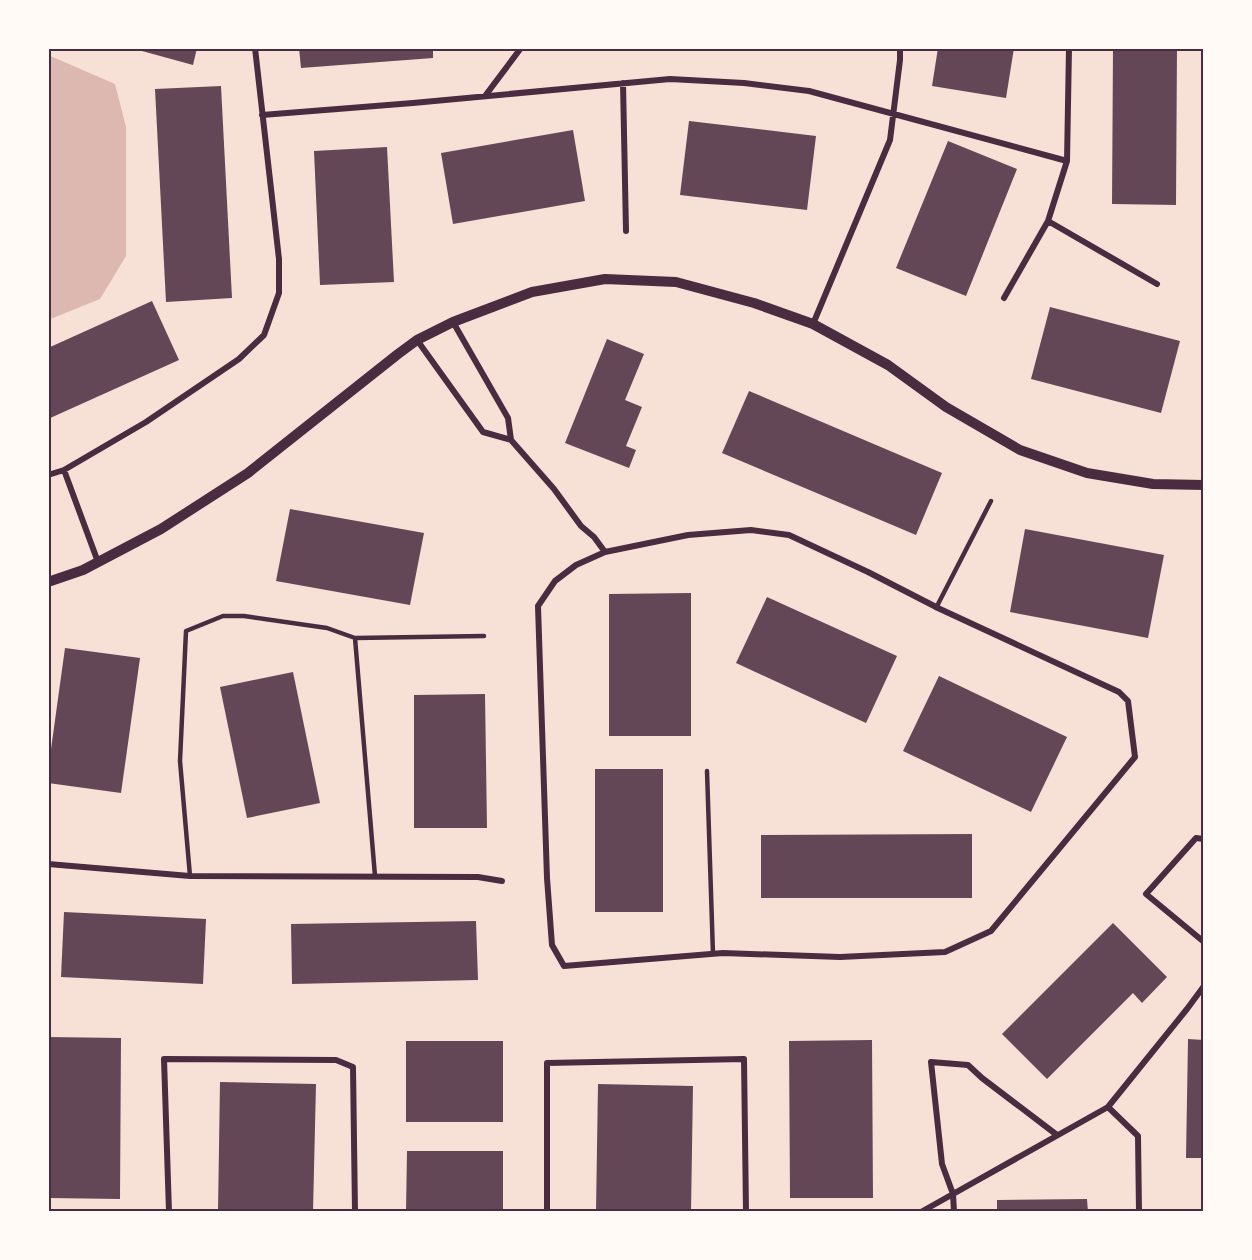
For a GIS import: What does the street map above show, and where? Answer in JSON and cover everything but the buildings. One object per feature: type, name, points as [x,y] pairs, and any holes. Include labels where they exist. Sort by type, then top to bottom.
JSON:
[{"type":"street","points":[[48,475],[64,470],[146,422],[239,359],[264,335],[279,293],[279,259],[255,48]]},
{"type":"street","points":[[485,96],[521,48]]},
{"type":"street","points":[[813,324],[890,140],[900,48]]},
{"type":"street","points":[[1004,298],[1048,221],[1067,162],[1068,48]]},
{"type":"street","points":[[262,115],[670,79],[744,83],[809,91],[1067,162]]},
{"type":"street","points":[[623,83],[626,231]]},
{"type":"street","points":[[1048,221],[1157,284]]},
{"type":"street","points":[[48,582],[83,570],[161,529],[248,473],[417,340],[453,322],[532,292],[605,279],[676,282],[754,303],[813,324],[888,365],[946,407],[1020,450],[1088,473],[1153,484],[1204,485]]},
{"type":"street","points":[[453,322],[508,418],[511,440]]},
{"type":"street","points":[[417,340],[483,432],[511,440],[554,489],[581,526],[594,537],[604,552]]},
{"type":"street","points":[[64,470],[98,562]]},
{"type":"street","points":[[751,531],[789,535],[868,572],[936,608],[1119,692],[1128,701],[1135,757],[991,931],[945,952],[840,957],[723,953],[564,966],[552,945],[547,878],[538,606],[555,581],[576,565],[604,552],[688,535],[751,531]]},
{"type":"street","points":[[1204,838],[1196,838],[1146,894],[1204,942]]},
{"type":"street","points":[[48,864],[190,876],[477,877],[502,880]]},
{"type":"street","points":[[921,1212],[1108,1107],[1204,986]]},
{"type":"street","points":[[169,1212],[164,1059],[336,1060],[353,1067],[355,1212]]},
{"type":"street","points":[[547,1212],[547,1063],[744,1059],[746,1212]]},
{"type":"street","points":[[954,1212],[953,1194],[942,1164],[931,1062],[968,1065],[1057,1135]]},
{"type":"street","points":[[1108,1107],[1138,1136],[1139,1212]]},
{"type":"lane","points":[[936,608],[991,501]]},
{"type":"lane","points":[[190,876],[180,761],[186,631],[223,616],[244,616],[327,628],[355,638],[484,636]]},
{"type":"lane","points":[[355,638],[375,876]]},
{"type":"lane","points":[[707,771],[713,954]]},
{"type":"shaded area","points":[[48,55],[115,84],[126,127],[126,256],[100,299],[48,320]]}]
